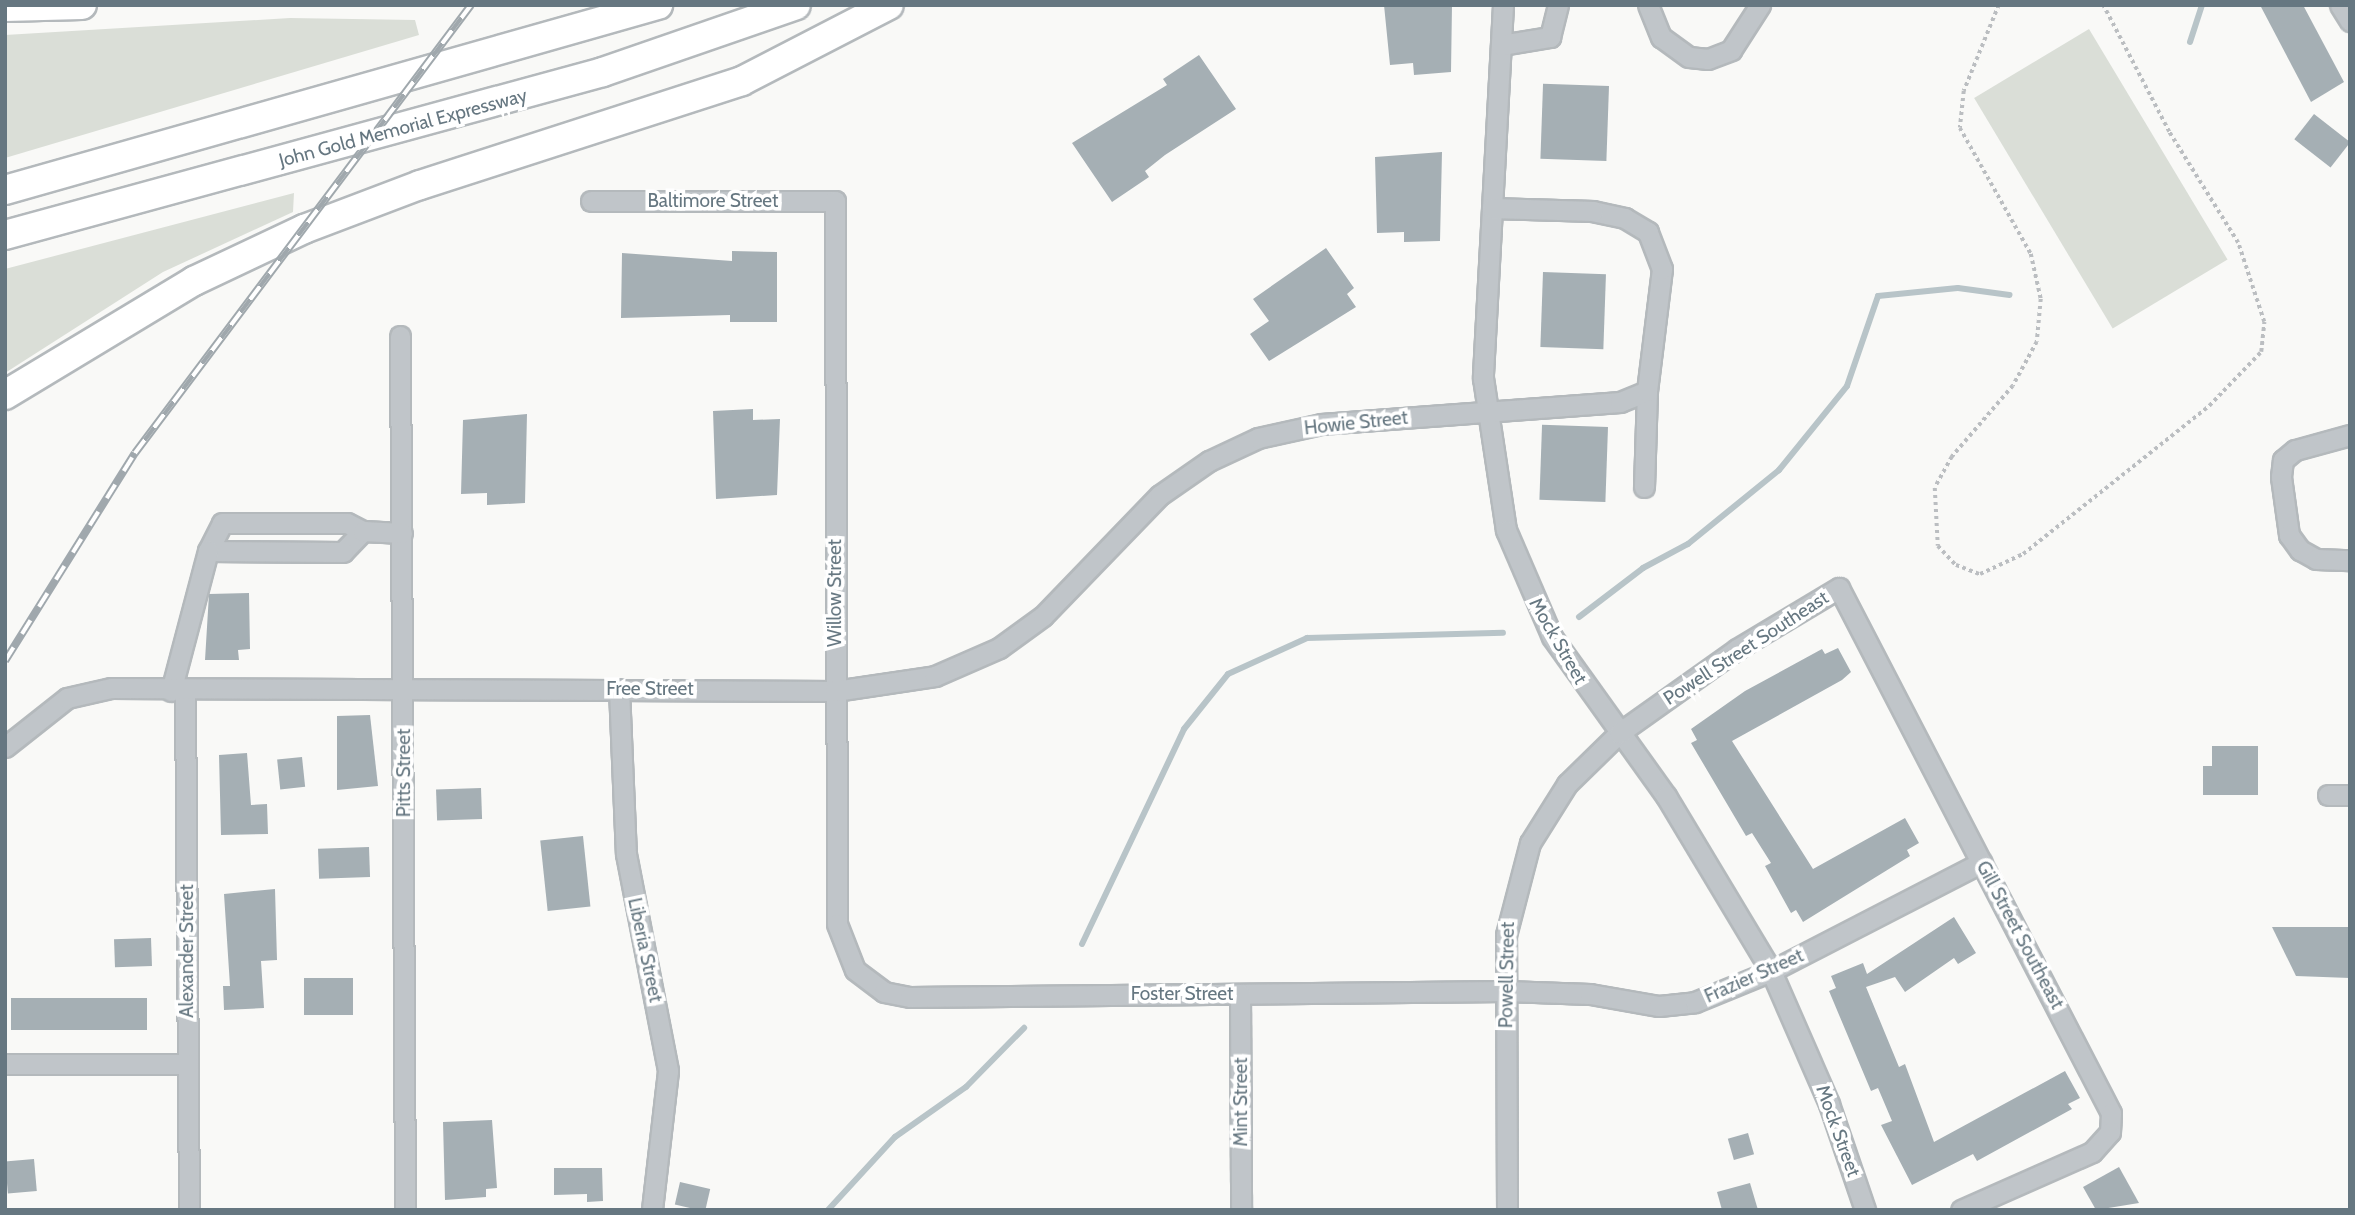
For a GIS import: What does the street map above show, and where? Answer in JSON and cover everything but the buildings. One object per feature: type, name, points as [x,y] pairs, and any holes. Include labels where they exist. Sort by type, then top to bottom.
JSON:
[{"type":"highway","points":[[5,7],[82,5]]},
{"type":"highway","points":[[5,190],[658,5]]},
{"type":"highway","name":"John Gold Memorial Expressway","points":[[5,235],[603,72],[796,5]]},
{"type":"highway","points":[[5,395],[194,281],[304,229],[420,185],[742,81],[889,5]]},
{"type":"street","name":"Mock Street","points":[[1503,5],[1484,413],[1506,530],[1523,578],[1552,637],[1710,863],[1771,971],[1829,1104],[1864,1210]]},
{"type":"street","points":[[1501,45],[1550,37],[1558,5]]},
{"type":"street","points":[[1648,5],[1661,37],[1689,57],[1708,59],[1731,50],[1760,5]]},
{"type":"street","points":[[2340,5],[2350,22]]},
{"type":"street","name":"Baltimore Street","points":[[591,201],[835,201]]},
{"type":"street","name":"Willow Street","points":[[835,201],[836,925],[848,959],[864,977]]},
{"type":"street","points":[[1492,208],[1593,211],[1625,218],[1648,232],[1662,269],[1647,391],[1644,487]]},
{"type":"street","name":"Pitts Street","points":[[400,336],[405,1210]]},
{"type":"street","name":"Howie Street","points":[[1231,449],[1321,425],[1620,402],[1647,391]]},
{"type":"street","points":[[2350,435],[2295,450],[2283,460],[2281,477],[2289,535],[2300,550],[2316,559],[2350,560]]},
{"type":"street","name":"Free Street","points":[[5,747],[51,708],[84,691],[404,686],[835,691],[935,676],[999,648],[1084,579],[1160,495],[1231,449]]},
{"type":"street","name":"Alexander Street","points":[[189,1210],[178,691],[208,551],[222,523],[347,523],[363,531]]},
{"type":"street","points":[[208,551],[343,552],[363,531],[402,533]]},
{"type":"street","name":"Powell Street Southeast","points":[[1619,733],[1737,649],[1839,588]]},
{"type":"street","name":"Gill Street Southeast","points":[[1839,588],[2111,1113],[2110,1132],[2092,1152],[1961,1210]]},
{"type":"street","name":"Liberia Street","points":[[619,689],[626,853],[668,1071],[652,1210]]},
{"type":"street","name":"Powell Street","points":[[1507,1210],[1506,991],[1509,907],[1530,844],[1567,784],[1619,733]]},
{"type":"street","points":[[2329,795],[2350,795]]},
{"type":"street","name":"Frazier Street","points":[[1506,991],[1590,994],[1659,1006],[1695,1002],[1771,971],[1982,862]]},
{"type":"street","name":"Foster Street","points":[[864,977],[884,992],[910,997],[1506,991]]},
{"type":"street","name":"Mint Street","points":[[1240,994],[1241,1210]]},
{"type":"street","points":[[5,1064],[188,1064]]},
{"type":"path","points":[[1999,5],[1964,91],[1960,128],[2031,254],[2041,299],[2037,342],[2012,386],[1952,457],[1935,488],[1938,546],[1956,565],[1979,574],[2023,554],[2209,406],[2261,352],[2264,322],[2238,243],[2169,132],[2104,5]]},
{"type":"shaded area","points":[[290,18],[415,20],[419,35],[5,158],[5,35]]},
{"type":"shaded area","points":[[2089,29],[2228,260],[2113,329],[1974,98]]},
{"type":"shaded area","points":[[294,193],[293,212],[163,272],[5,373],[5,269]]},
{"type":"waterway","points":[[2190,42],[2202,5]]},
{"type":"waterway","points":[[1579,617],[1643,568],[1688,544],[1779,470],[1847,386],[1878,296],[1958,288],[2010,295]]},
{"type":"waterway","points":[[1082,944],[1184,729],[1228,674],[1307,638],[1503,633]]},
{"type":"waterway","points":[[828,1210],[895,1137],[966,1087],[1024,1028]]},
{"type":"railway","points":[[5,661],[135,453],[471,5]]}]
